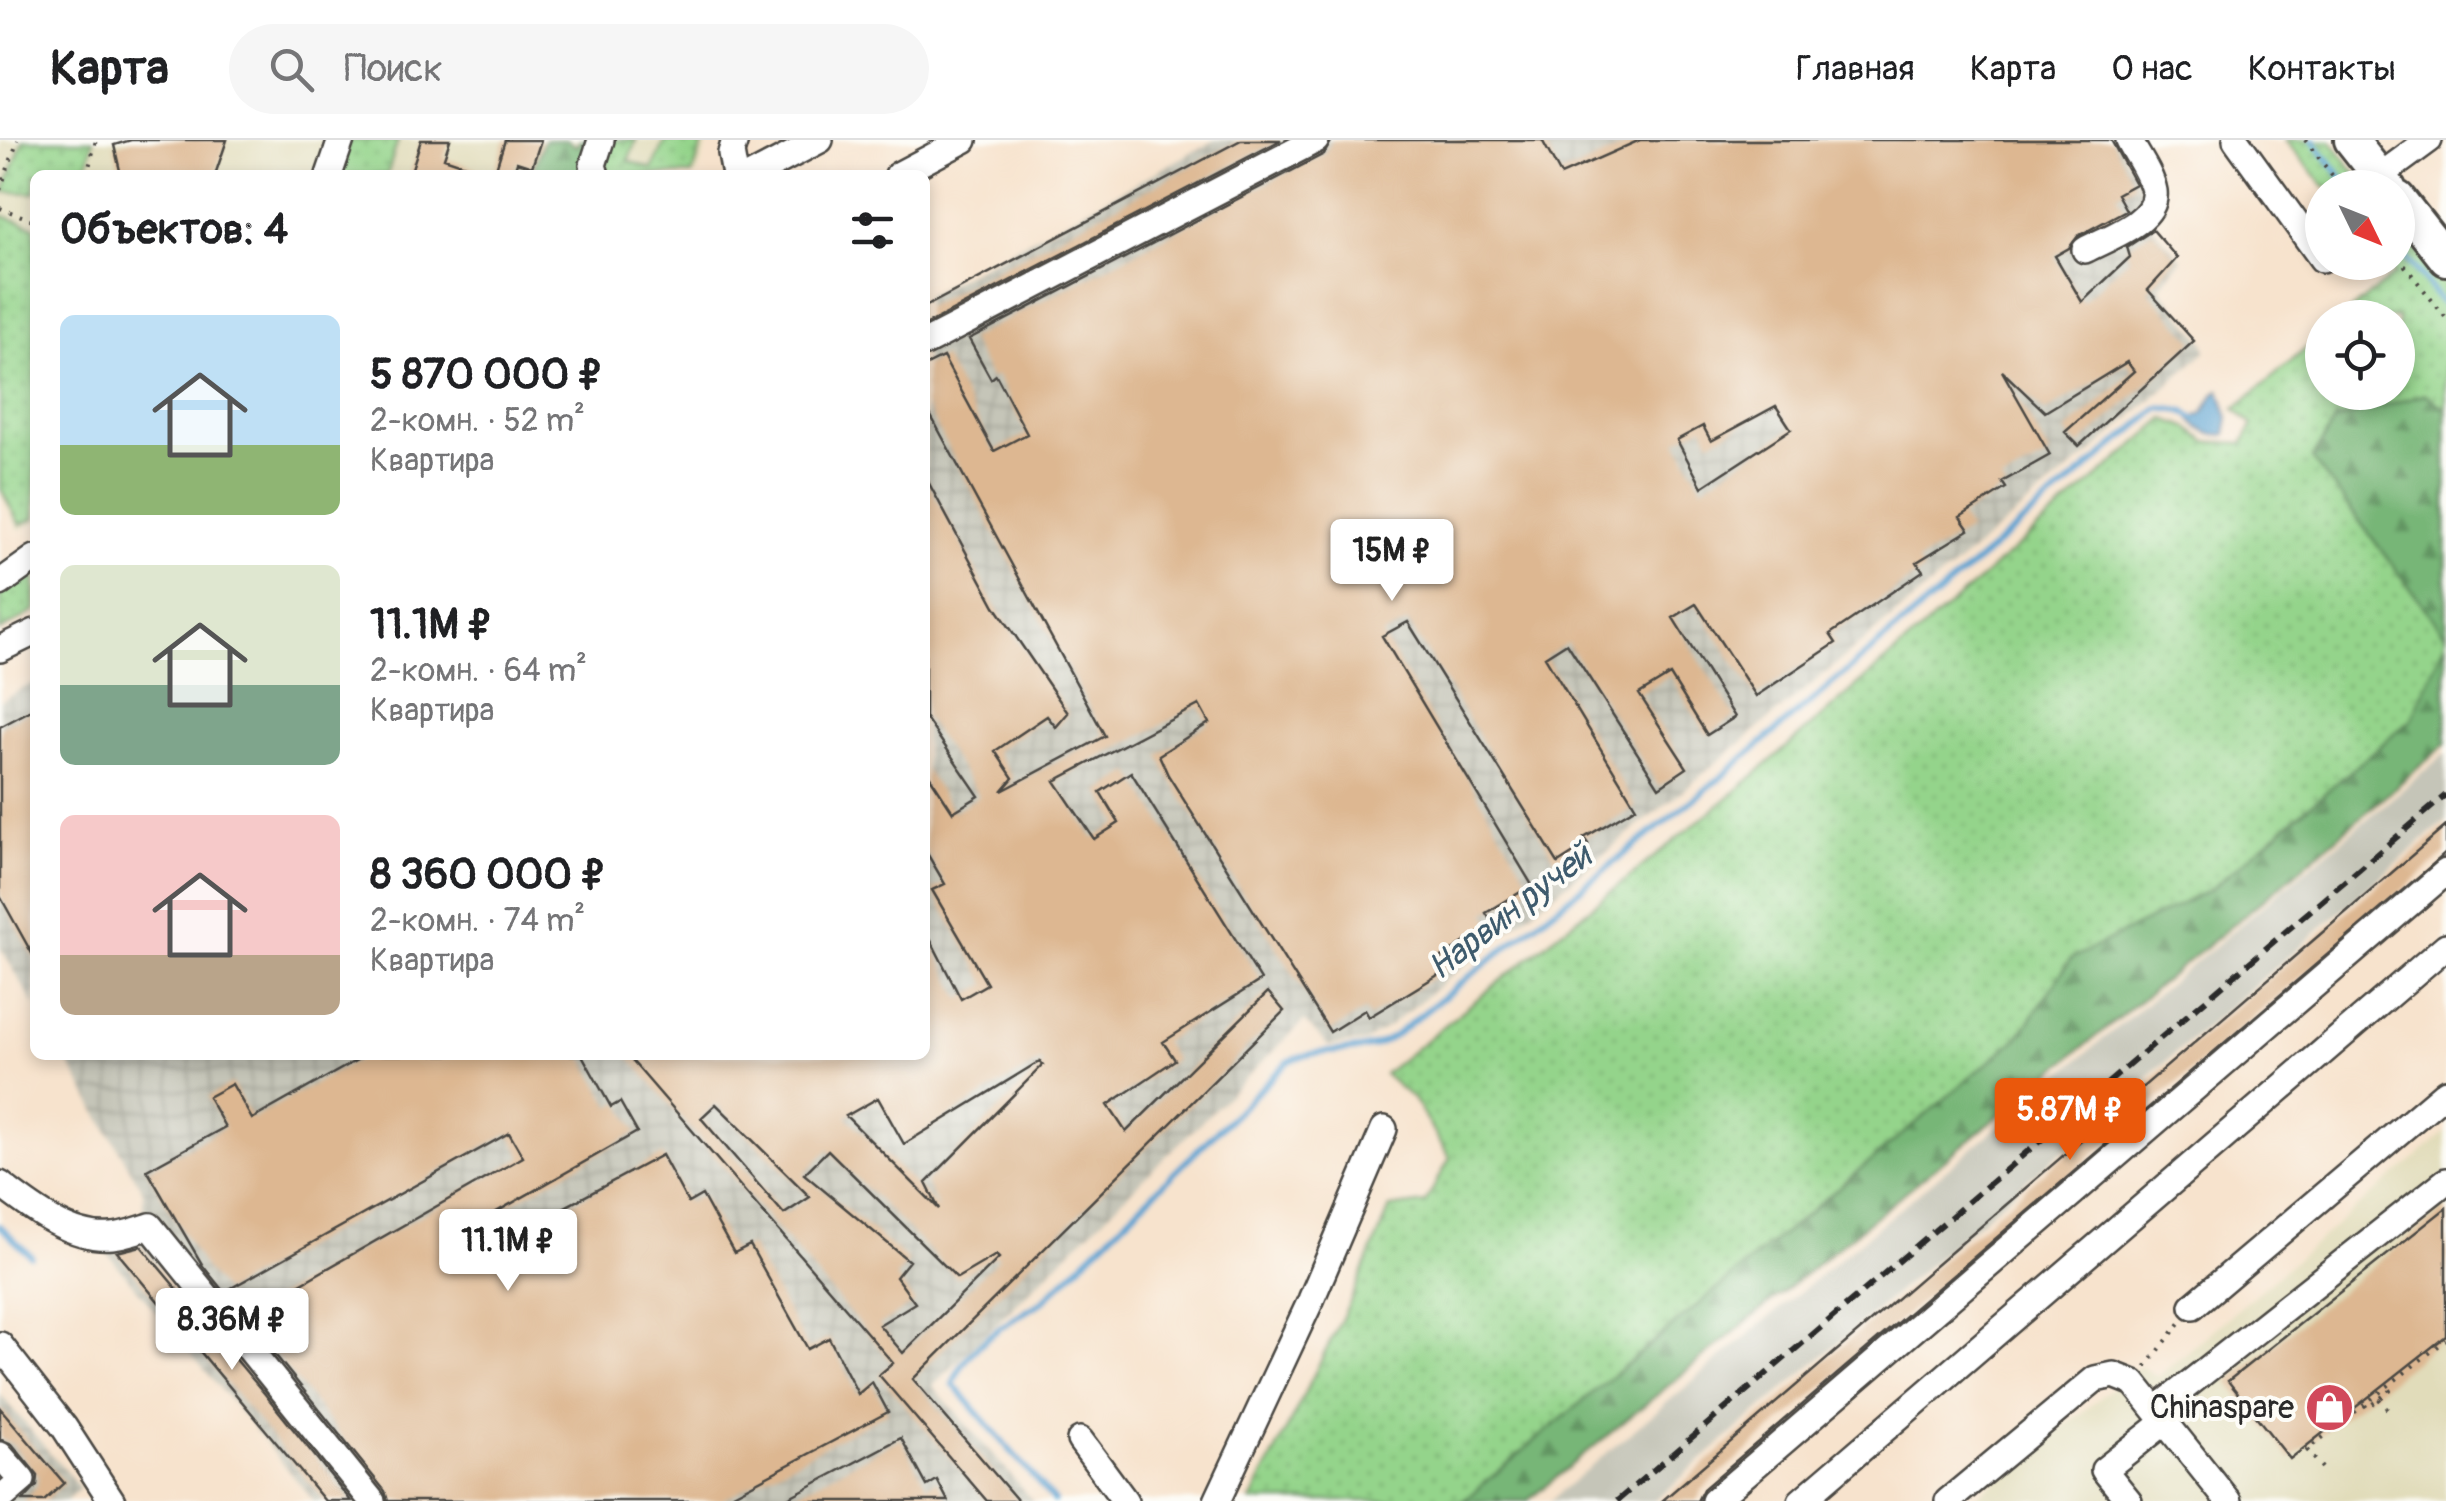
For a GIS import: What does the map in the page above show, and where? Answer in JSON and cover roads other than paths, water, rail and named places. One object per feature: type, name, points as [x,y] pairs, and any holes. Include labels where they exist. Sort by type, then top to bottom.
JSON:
[{"type":"main road","points":[[2351,140],[2375,170]]},
{"type":"main road","points":[[2415,220],[2446,260]]},
{"type":"street","points":[[331,170],[340,140]]},
{"type":"street","points":[[595,170],[601,140]]},
{"type":"street","points":[[734,140],[731,153],[734,170]]},
{"type":"street","points":[[763,170],[820,140]]},
{"type":"street","points":[[907,170],[964,140]]},
{"type":"street","points":[[930,340],[1316,140]]},
{"type":"street","points":[[2085,250],[2150,211],[2154,192],[2128,140]]},
{"type":"street","points":[[2236,140],[2305,235]]},
{"type":"street","points":[[2403,170],[2429,140]]},
{"type":"street","points":[[0,583],[30,562]]},
{"type":"street","points":[[0,649],[30,634]]},
{"type":"street","points":[[1714,1501],[2446,872]]},
{"type":"street","points":[[1800,1501],[2446,946]]},
{"type":"street","points":[[2193,1306],[2446,1092]]},
{"type":"street","points":[[1217,1501],[1311,1300],[1384,1129]]},
{"type":"street","points":[[2128,1501],[2104,1470],[2161,1415],[2446,1181]]},
{"type":"street","points":[[0,1184],[51,1218],[94,1236],[114,1236],[150,1226],[372,1501]]},
{"type":"street","points":[[0,1345],[64,1427],[112,1501]]},
{"type":"street","points":[[1948,1501],[2095,1379],[2114,1376],[2134,1382],[2228,1501]]},
{"type":"street","points":[[1080,1440],[1125,1501]]},
{"type":"street","points":[[0,1455],[22,1480],[0,1499]]},
{"type":"water","points":[[2220,390],[2229,418],[2226,434],[2217,435],[2202,430],[2191,420],[2204,412]]},
{"type":"waterway","points":[[2313,140],[2336,170]]},
{"type":"waterway","points":[[2415,269],[2446,308]]},
{"type":"waterway","name":"Нарвин ручей","points":[[1054,1501],[953,1384],[978,1346],[1042,1302],[1288,1062],[1314,1054],[1368,1047],[1394,1036],[1718,780],[2159,408],[2183,411],[2199,422]]},
{"type":"waterway","name":"Нарвин ручей","points":[[0,1226],[31,1256]]},
{"type":"railway","points":[[1617,1501],[2446,795]]},
{"type":"place","name":"Chinaspare","points":[[2329,1408]]}]
